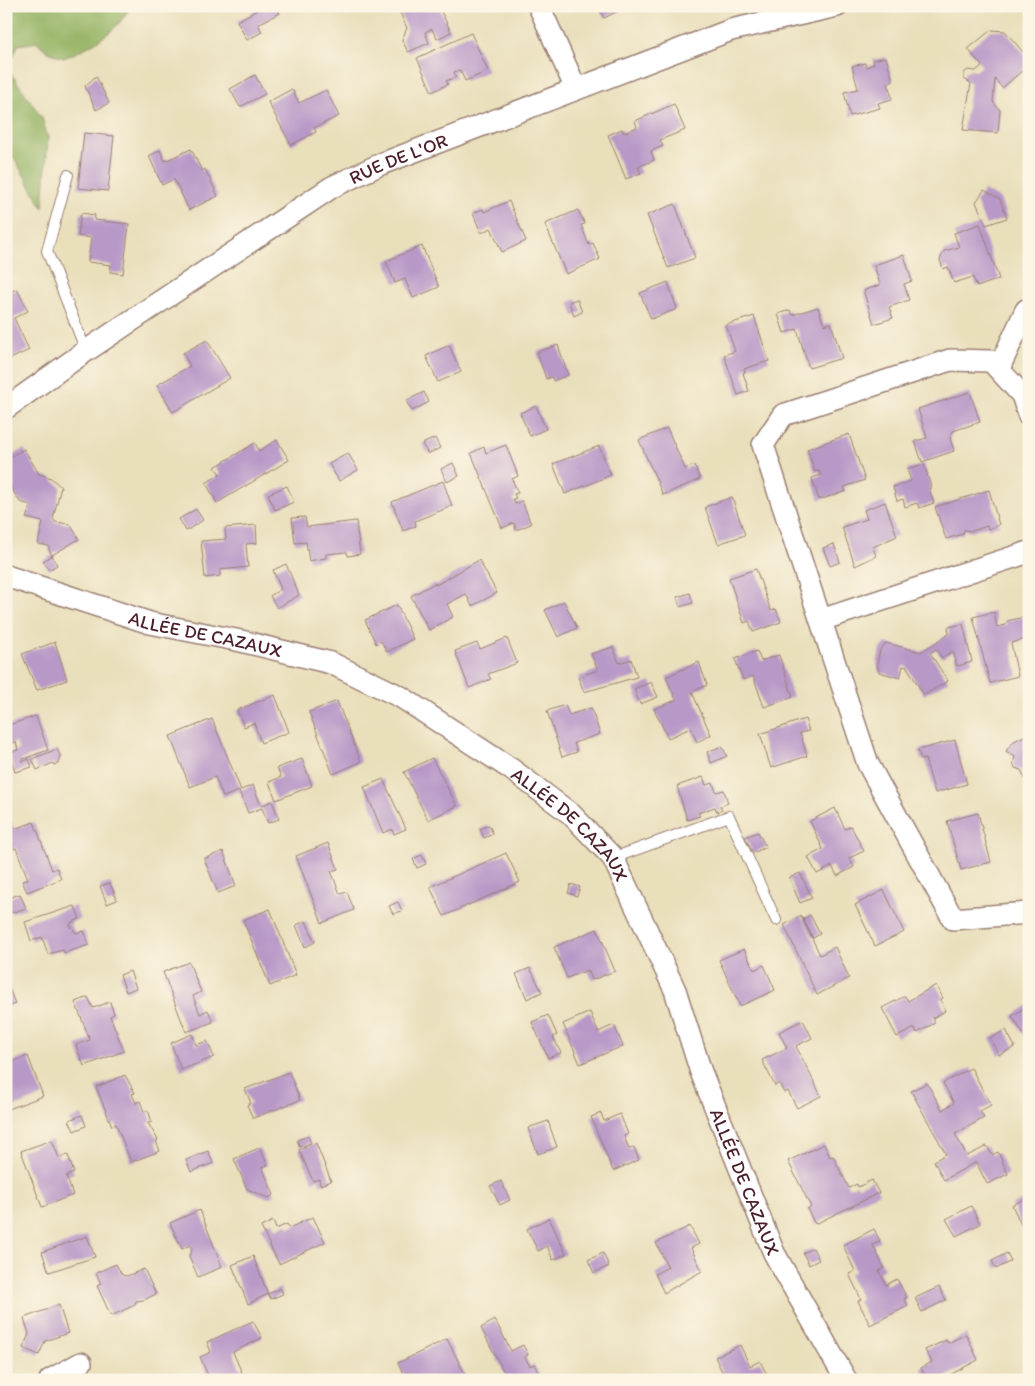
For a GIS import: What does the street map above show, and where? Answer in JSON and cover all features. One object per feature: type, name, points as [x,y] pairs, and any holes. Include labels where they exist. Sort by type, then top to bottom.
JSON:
[{"type":"street","points":[[539,6],[576,89]]},
{"type":"street","name":"RUE DE L'OR","points":[[6,408],[86,351],[332,187],[381,164],[731,30],[837,6]]},
{"type":"street","points":[[998,368],[1026,310]]},
{"type":"street","points":[[1029,416],[1022,395],[992,361],[950,360],[784,415],[763,445],[868,764],[953,919],[1029,913]]},
{"type":"street","points":[[821,620],[1029,552]]},
{"type":"street","name":"ALLÉE DE CAZAUX","points":[[6,576],[150,623],[241,641],[331,663],[401,697],[511,769],[571,814],[613,858],[675,990],[702,1072],[774,1253],[846,1380]]},
{"type":"street","points":[[50,1380],[81,1363]]},
{"type":"lane","points":[[68,175],[47,251],[86,351]]},
{"type":"lane","points":[[613,858],[729,816],[776,920]]},
{"type":"green space","points":[[6,6],[130,6],[119,24],[111,31],[93,44],[64,58],[48,52],[37,42],[18,45],[8,69],[42,118],[48,138],[43,208],[6,144]]},
{"type":"building","points":[[255,6],[283,6],[277,9],[280,13],[258,24],[262,32],[247,40],[237,21],[257,10]]},
{"type":"building","points":[[397,6],[439,7],[451,32],[437,39],[432,29],[425,32],[429,43],[408,52],[402,40],[407,28]]},
{"type":"building","points":[[598,6],[628,6],[604,18]]},
{"type":"building","points":[[991,30],[1005,31],[1029,59],[1029,65],[1002,88],[995,79],[993,102],[1000,110],[998,133],[963,130],[971,83],[964,79],[964,73],[968,70],[976,71],[982,66],[968,49]]},
{"type":"building","points":[[471,33],[488,71],[465,81],[460,70],[454,72],[456,77],[446,81],[448,84],[432,92],[417,58]]},
{"type":"building","points":[[886,57],[893,81],[888,83],[892,99],[878,103],[880,108],[850,116],[844,92],[858,89],[852,66],[865,63],[866,67],[874,64],[873,60]]},
{"type":"building","points":[[255,75],[265,94],[240,107],[230,89]]},
{"type":"building","points":[[96,76],[109,103],[96,110],[85,86]]},
{"type":"building","points":[[292,89],[299,103],[326,90],[339,116],[314,128],[316,132],[291,145],[268,102]]},
{"type":"building","points":[[674,104],[685,130],[660,140],[663,146],[651,151],[654,160],[638,167],[641,173],[626,179],[608,135],[622,129],[624,133],[637,127],[635,121]]},
{"type":"building","points":[[84,133],[114,136],[108,191],[78,188]]},
{"type":"building","points":[[191,149],[202,171],[205,169],[218,196],[189,210],[174,179],[162,185],[149,156],[160,150],[165,161]]},
{"type":"building","points":[[984,190],[1000,199],[1007,218],[986,225],[976,202]]},
{"type":"building","points":[[509,201],[526,241],[502,252],[491,228],[481,233],[473,213],[483,209],[484,212]]},
{"type":"building","points":[[675,204],[695,258],[668,268],[647,215]]},
{"type":"building","points":[[578,210],[585,224],[581,225],[589,245],[593,243],[600,259],[566,274],[545,224]]},
{"type":"building","points":[[81,213],[95,215],[94,220],[129,224],[123,274],[110,272],[111,265],[88,262],[91,238],[78,236]]},
{"type":"building","points":[[980,224],[999,279],[977,287],[973,277],[954,283],[948,267],[943,269],[940,260],[944,251],[959,247],[954,233]]},
{"type":"building","points":[[422,246],[439,287],[413,298],[405,279],[395,283],[386,261]]},
{"type":"building","points":[[904,255],[912,281],[904,284],[909,300],[889,307],[893,318],[874,324],[864,293],[865,290],[880,285],[874,265]]},
{"type":"building","points":[[668,282],[677,309],[651,319],[640,293]]},
{"type":"building","points":[[17,289],[28,311],[14,318],[29,350],[6,361],[6,293]]},
{"type":"building","points":[[577,299],[582,312],[574,316],[569,302]]},
{"type":"building","points":[[818,307],[824,325],[831,323],[842,358],[809,368],[797,329],[784,333],[778,314],[790,310],[792,315]]},
{"type":"building","points":[[754,316],[769,361],[744,369],[745,372],[743,373],[749,391],[738,395],[724,355],[735,351],[726,325]]},
{"type":"building","points":[[207,340],[230,378],[173,412],[157,385],[190,366],[183,353]]},
{"type":"building","points":[[449,345],[461,372],[438,382],[426,356]]},
{"type":"building","points":[[558,345],[568,375],[553,381],[552,377],[546,379],[537,352]]},
{"type":"building","points":[[424,392],[429,402],[412,411],[406,401]]},
{"type":"building","points":[[970,392],[980,422],[953,431],[950,438],[954,451],[922,462],[915,441],[927,438],[918,409]]},
{"type":"building","points":[[536,406],[546,429],[530,436],[520,413]]},
{"type":"building","points":[[667,428],[685,469],[694,465],[700,479],[663,495],[639,440]]},
{"type":"building","points":[[849,434],[865,480],[844,487],[846,491],[819,500],[812,478],[821,475],[819,471],[815,472],[807,449]]},
{"type":"building","points":[[435,438],[440,448],[428,454],[422,444]]},
{"type":"building","points":[[277,440],[289,460],[217,503],[206,483],[220,474],[215,467],[255,443],[259,451]]},
{"type":"building","points":[[506,445],[518,476],[512,479],[518,493],[514,494],[516,498],[513,499],[515,504],[522,501],[531,524],[516,530],[514,523],[502,528],[471,453],[484,447],[486,453]]},
{"type":"building","points":[[599,446],[611,475],[565,494],[553,464]]},
{"type":"building","points":[[24,449],[39,474],[51,478],[61,487],[53,518],[55,522],[70,524],[79,539],[52,555],[49,546],[38,544],[43,522],[26,518],[31,505],[20,502],[6,480],[6,459]]},
{"type":"building","points":[[348,453],[358,470],[339,481],[329,464]]},
{"type":"building","points":[[453,463],[459,476],[447,482],[441,469]]},
{"type":"building","points":[[924,464],[934,503],[919,508],[917,503],[905,507],[903,499],[897,501],[893,487],[911,481],[907,469]]},
{"type":"building","points":[[443,481],[452,506],[415,521],[416,526],[403,531],[392,502]]},
{"type":"building","points":[[287,486],[294,502],[275,510],[268,494]]},
{"type":"building","points":[[989,490],[999,525],[988,529],[987,526],[972,531],[964,530],[963,534],[946,539],[935,507]]},
{"type":"building","points":[[732,497],[745,535],[718,544],[705,507]]},
{"type":"building","points":[[885,502],[897,536],[873,547],[876,556],[855,566],[842,527],[867,519],[864,510]]},
{"type":"building","points":[[196,509],[203,520],[186,531],[179,519]]},
{"type":"building","points":[[305,517],[307,527],[356,521],[360,554],[348,556],[347,552],[326,554],[326,558],[309,561],[306,542],[295,543],[292,518]]},
{"type":"building","points":[[256,525],[257,543],[246,544],[248,567],[220,570],[220,576],[205,578],[201,541],[226,539],[225,528]]},
{"type":"building","points":[[834,544],[840,562],[830,566],[823,548]]},
{"type":"building","points":[[52,555],[57,565],[49,570],[43,561]]},
{"type":"building","points":[[479,560],[497,593],[472,606],[466,594],[447,604],[453,617],[429,630],[411,596],[435,583],[436,585]]},
{"type":"building","points":[[286,564],[299,595],[277,608],[270,596],[281,589],[273,570]]},
{"type":"building","points":[[756,569],[771,611],[776,609],[781,622],[753,632],[749,621],[744,623],[729,578]]},
{"type":"building","points":[[690,593],[693,603],[680,607],[677,597]]},
{"type":"building","points":[[564,601],[577,628],[558,637],[545,610]]},
{"type":"building","points":[[397,605],[413,639],[387,652],[381,641],[376,644],[365,620]]},
{"type":"building","points":[[994,612],[997,627],[1006,625],[1007,621],[1029,616],[1029,638],[1011,643],[1018,676],[990,683],[973,617]]},
{"type":"building","points":[[963,624],[972,662],[957,666],[953,651],[942,658],[936,649],[930,653],[948,681],[924,695],[907,667],[903,666],[900,678],[879,672],[877,664],[880,650],[886,643],[921,652],[949,634],[948,627]]},
{"type":"building","points":[[507,638],[517,663],[488,674],[491,679],[469,688],[455,651],[477,643],[480,649]]},
{"type":"building","points":[[55,642],[67,680],[37,690],[22,654]]},
{"type":"building","points":[[613,647],[619,663],[631,659],[637,677],[584,692],[578,677],[598,670],[591,654]]},
{"type":"building","points":[[757,651],[761,661],[779,655],[793,697],[764,707],[753,676],[743,680],[735,659]]},
{"type":"building","points":[[699,662],[707,685],[692,692],[711,735],[697,742],[691,728],[668,738],[654,709],[676,700],[666,677]]},
{"type":"building","points":[[651,682],[658,697],[640,704],[634,689]]},
{"type":"building","points":[[275,695],[289,732],[261,743],[254,723],[244,727],[237,710]]},
{"type":"building","points":[[337,701],[361,762],[333,774],[309,712]]},
{"type":"building","points":[[565,705],[569,715],[591,708],[600,734],[574,743],[577,752],[562,757],[547,711]]},
{"type":"building","points":[[36,716],[48,750],[21,760],[22,762],[29,759],[32,767],[15,772],[9,753],[18,750],[16,742],[6,746],[6,726]]},
{"type":"building","points":[[212,719],[241,790],[253,785],[261,806],[272,801],[279,819],[268,823],[262,808],[248,813],[239,791],[223,797],[215,777],[190,787],[170,736]]},
{"type":"building","points":[[805,719],[809,731],[800,733],[807,756],[771,768],[760,734]]},
{"type":"building","points":[[1029,734],[1029,778],[1025,779],[1021,770],[1015,768],[1013,763],[1015,757],[1006,751],[1014,741]]},
{"type":"building","points":[[955,740],[967,784],[935,793],[925,759],[921,760],[918,750]]},
{"type":"building","points":[[722,746],[727,756],[711,763],[707,752]]},
{"type":"building","points":[[57,749],[61,757],[59,763],[54,765],[53,763],[37,770],[32,759]]},
{"type":"building","points":[[432,758],[457,806],[428,820],[404,772]]},
{"type":"building","points":[[302,759],[312,786],[276,800],[269,782],[281,777],[277,768]]},
{"type":"building","points":[[703,777],[706,785],[713,783],[716,792],[724,790],[728,803],[720,806],[722,810],[717,812],[715,807],[698,813],[700,816],[687,820],[677,786]]},
{"type":"building","points":[[383,779],[406,829],[394,834],[392,829],[383,833],[364,787]]},
{"type":"building","points":[[835,808],[845,829],[851,826],[864,851],[849,858],[854,867],[837,876],[832,866],[817,874],[808,857],[823,849],[810,821]]},
{"type":"building","points":[[978,813],[991,862],[961,870],[947,821]]},
{"type":"building","points":[[9,815],[14,829],[34,822],[52,870],[57,868],[61,879],[27,892],[22,881],[28,879],[16,848],[6,851],[6,816]]},
{"type":"building","points":[[489,825],[493,834],[484,838],[480,829]]},
{"type":"building","points":[[758,832],[766,847],[753,853],[745,837]]},
{"type":"building","points":[[328,843],[338,869],[331,871],[340,894],[347,892],[354,910],[322,923],[296,856]]},
{"type":"building","points":[[223,851],[236,886],[218,893],[204,859]]},
{"type":"building","points":[[506,853],[520,882],[444,916],[430,887]]},
{"type":"building","points":[[422,855],[426,864],[417,868],[413,859]]},
{"type":"building","points":[[800,873],[812,898],[800,903],[789,878]]},
{"type":"building","points":[[110,883],[117,900],[107,904],[100,886]]},
{"type":"building","points":[[571,884],[580,887],[577,896],[568,893]]},
{"type":"building","points":[[884,890],[904,932],[875,946],[855,905]]},
{"type":"building","points":[[20,894],[26,908],[11,913],[6,899]]},
{"type":"building","points":[[398,902],[402,911],[393,914],[389,906]]},
{"type":"building","points":[[75,906],[80,919],[72,922],[70,925],[76,933],[84,931],[89,945],[64,953],[63,950],[48,954],[42,937],[31,941],[25,922]]},
{"type":"building","points":[[270,909],[296,975],[270,986],[243,920]]},
{"type":"building","points":[[810,915],[820,934],[813,938],[803,919]]},
{"type":"building","points":[[801,916],[820,955],[835,947],[849,978],[817,995],[784,925]]},
{"type":"building","points":[[306,921],[315,942],[305,947],[296,925]]},
{"type":"building","points":[[597,929],[615,971],[592,980],[588,970],[567,978],[554,947]]},
{"type":"building","points":[[744,949],[754,970],[764,965],[775,990],[740,1006],[719,960]]},
{"type":"building","points":[[189,962],[201,992],[193,996],[200,1014],[208,1010],[213,1022],[186,1032],[163,972]]},
{"type":"building","points":[[530,968],[542,992],[527,999],[516,974]]},
{"type":"building","points":[[130,971],[136,988],[126,992],[120,975]]},
{"type":"building","points":[[6,980],[15,1004],[6,1008]]},
{"type":"building","points":[[936,985],[943,998],[940,999],[945,1011],[933,1018],[935,1023],[917,1033],[915,1028],[897,1037],[882,1008],[905,996],[908,1001]]},
{"type":"building","points":[[88,997],[93,1008],[110,1002],[114,1014],[110,1016],[124,1051],[84,1066],[76,1045],[90,1040],[75,1002]]},
{"type":"building","points":[[1029,1005],[1029,1043],[1012,1016]]},
{"type":"building","points":[[590,1012],[598,1032],[614,1025],[623,1046],[580,1064],[563,1024]]},
{"type":"building","points":[[548,1015],[557,1035],[553,1037],[561,1053],[548,1058],[532,1022]]},
{"type":"building","points":[[803,1020],[812,1038],[796,1046],[821,1096],[797,1108],[788,1091],[784,1093],[779,1083],[775,1086],[762,1060],[787,1048],[779,1032]]},
{"type":"building","points":[[1006,1030],[1015,1047],[999,1055],[990,1038]]},
{"type":"building","points":[[192,1034],[196,1045],[207,1041],[214,1057],[181,1070],[171,1043]]},
{"type":"building","points":[[28,1056],[43,1096],[6,1110],[6,1064]]},
{"type":"building","points":[[971,1068],[991,1105],[980,1111],[984,1118],[955,1134],[967,1156],[987,1146],[992,1155],[998,1152],[1008,1174],[987,1184],[976,1162],[944,1180],[934,1161],[946,1154],[911,1091],[927,1083],[942,1110],[954,1103],[943,1083]]},
{"type":"building","points":[[289,1072],[300,1100],[253,1118],[247,1105],[251,1103],[245,1089]]},
{"type":"building","points":[[125,1075],[135,1093],[132,1094],[136,1103],[140,1101],[144,1112],[148,1110],[152,1122],[148,1123],[158,1140],[156,1141],[160,1151],[131,1162],[116,1124],[112,1126],[96,1087]]},
{"type":"building","points":[[601,1113],[604,1121],[620,1114],[628,1134],[624,1136],[629,1149],[634,1147],[639,1160],[613,1171],[591,1117]]},
{"type":"building","points":[[82,1115],[86,1126],[74,1131],[69,1120]]},
{"type":"building","points":[[548,1121],[557,1147],[538,1154],[528,1128]]},
{"type":"building","points":[[308,1136],[311,1143],[300,1147],[297,1140]]},
{"type":"building","points":[[52,1140],[59,1158],[68,1155],[74,1173],[66,1176],[73,1195],[42,1207],[21,1151]]},
{"type":"building","points":[[316,1143],[331,1181],[320,1185],[319,1179],[313,1181],[299,1150]]},
{"type":"building","points":[[824,1144],[830,1157],[833,1156],[849,1188],[857,1184],[858,1187],[872,1180],[879,1193],[815,1224],[807,1209],[811,1207],[788,1161]]},
{"type":"building","points":[[259,1148],[268,1165],[262,1167],[274,1195],[268,1198],[247,1189],[234,1159]]},
{"type":"building","points":[[208,1151],[213,1163],[191,1172],[186,1160]]},
{"type":"building","points":[[501,1181],[510,1200],[500,1205],[490,1186]]},
{"type":"building","points":[[1029,1197],[1029,1231],[1025,1233],[1012,1205]]},
{"type":"building","points":[[971,1206],[980,1224],[956,1236],[946,1219]]},
{"type":"building","points":[[200,1210],[222,1267],[198,1277],[189,1256],[192,1250],[190,1245],[182,1249],[170,1223]]},
{"type":"building","points":[[313,1217],[325,1242],[279,1264],[261,1227],[273,1221],[276,1229],[287,1224],[289,1228]]},
{"type":"building","points":[[549,1218],[566,1254],[553,1260],[547,1246],[538,1251],[527,1229]]},
{"type":"building","points":[[690,1226],[699,1244],[691,1248],[702,1271],[664,1293],[655,1274],[668,1267],[656,1243]]},
{"type":"building","points":[[874,1229],[880,1241],[873,1245],[884,1268],[879,1271],[886,1285],[897,1279],[907,1298],[904,1299],[908,1306],[870,1325],[858,1301],[861,1299],[849,1274],[855,1271],[843,1245]]},
{"type":"building","points":[[87,1236],[95,1257],[49,1272],[42,1252]]},
{"type":"building","points":[[813,1248],[819,1260],[809,1265],[803,1253]]},
{"type":"building","points":[[603,1253],[609,1266],[594,1273],[588,1260]]},
{"type":"building","points":[[1007,1253],[1011,1261],[996,1269],[992,1261]]},
{"type":"building","points":[[253,1256],[268,1294],[248,1304],[232,1265]]},
{"type":"building","points":[[116,1264],[122,1275],[127,1276],[144,1269],[156,1294],[144,1300],[136,1301],[135,1305],[111,1316],[97,1286],[101,1284],[96,1273]]},
{"type":"building","points":[[939,1287],[946,1300],[922,1312],[915,1298]]},
{"type":"building","points":[[280,1288],[283,1294],[271,1299],[268,1294]]},
{"type":"building","points":[[59,1305],[68,1333],[45,1341],[39,1355],[23,1348],[29,1334],[24,1318]]},
{"type":"building","points":[[495,1320],[511,1351],[523,1345],[528,1355],[525,1357],[530,1366],[534,1364],[542,1380],[508,1380],[481,1328]]},
{"type":"building","points":[[253,1321],[262,1338],[233,1352],[245,1380],[210,1380],[200,1357],[211,1352],[207,1342]]},
{"type":"building","points":[[966,1334],[978,1360],[940,1380],[927,1380],[921,1368],[932,1362],[925,1350],[946,1340],[948,1343]]},
{"type":"building","points":[[447,1339],[466,1376],[458,1380],[448,1380],[447,1378],[442,1380],[407,1380],[398,1363]]},
{"type":"building","points":[[740,1345],[750,1366],[760,1361],[767,1375],[757,1380],[726,1380],[715,1357]]}]
